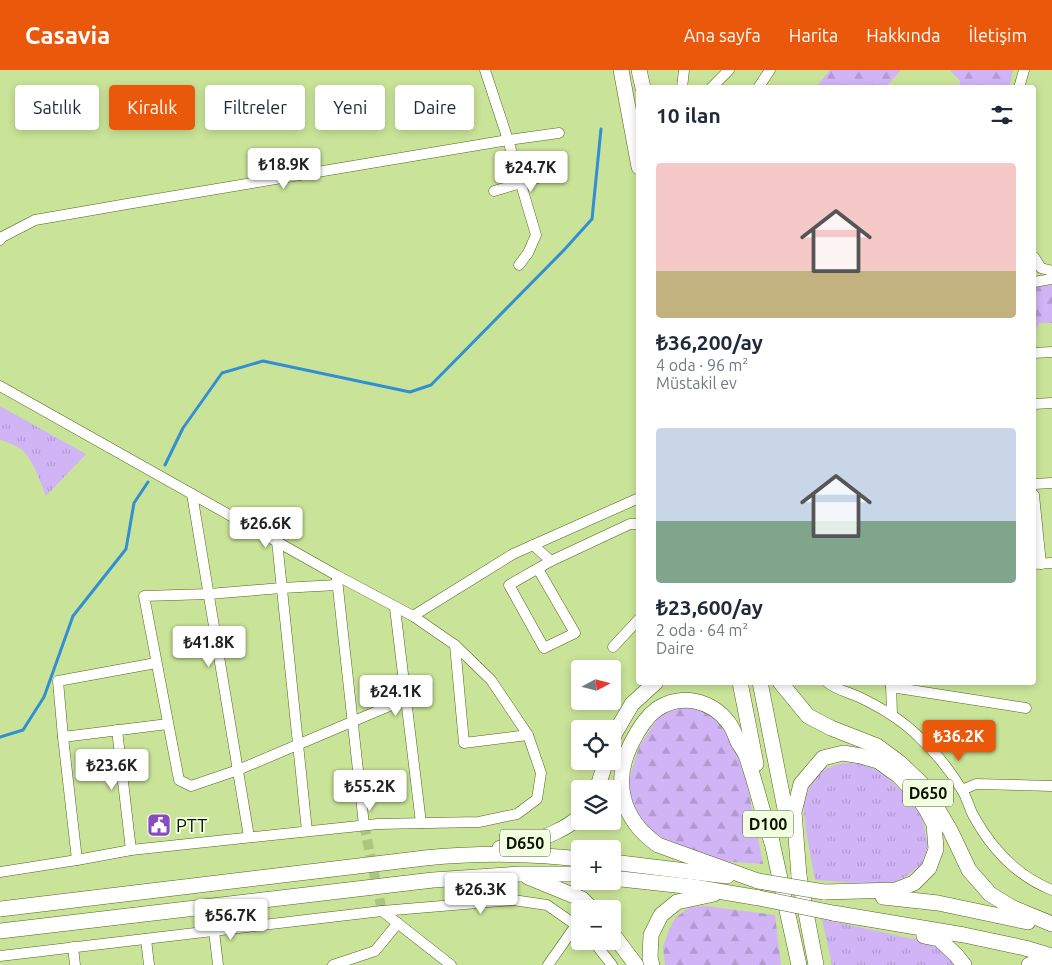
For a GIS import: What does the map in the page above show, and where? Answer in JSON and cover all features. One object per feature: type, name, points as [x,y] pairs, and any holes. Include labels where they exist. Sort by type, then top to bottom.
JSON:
[{"type":"highway","points":[[621,70],[636,151]]},
{"type":"highway","points":[[639,70],[642,85]]},
{"type":"highway","points":[[621,722],[632,704],[653,685]]},
{"type":"highway","name":"D100","points":[[741,685],[772,843],[799,965]]},
{"type":"highway","name":"D100","points":[[761,685],[816,965]]},
{"type":"highway","name":"D650","points":[[782,685],[808,716],[830,728],[877,746],[900,763],[924,786],[950,830],[969,870],[990,894],[1011,907],[1052,926]]},
{"type":"highway","name":"D650","points":[[758,881],[658,844],[644,834],[632,819],[622,794],[623,765],[633,740],[648,717],[666,704],[690,700],[702,702],[722,714],[745,753],[772,843]]},
{"type":"highway","name":"D650","points":[[799,876],[794,812],[801,784],[823,758],[842,753],[878,761],[899,776],[915,793],[934,824],[936,848],[929,868],[914,883],[896,890],[824,892]]},
{"type":"highway","name":"D650","points":[[464,855],[528,843],[571,823]]},
{"type":"highway","name":"D650","points":[[464,855],[501,854],[571,858]]},
{"type":"highway","points":[[0,909],[425,858],[464,855]]},
{"type":"highway","name":"D650","points":[[621,863],[758,881],[824,892],[938,902],[1052,926]]},
{"type":"highway","points":[[0,931],[434,880],[520,874]]},
{"type":"highway","name":"D650","points":[[520,874],[571,874]]},
{"type":"highway","name":"D650","points":[[520,874],[583,900]]},
{"type":"highway","points":[[621,879],[758,898],[833,913],[964,935],[1026,948],[1052,956]]},
{"type":"highway","points":[[652,965],[650,958],[651,935],[662,915],[677,902],[724,892]]},
{"type":"highway","points":[[786,907],[788,965]]},
{"type":"highway","points":[[833,913],[938,939],[964,965]]},
{"type":"highway","points":[[621,945],[636,965]]},
{"type":"highway","points":[[1029,965],[1034,963],[1052,963]]},
{"type":"street","points":[[485,70],[536,235],[528,254],[519,265]]},
{"type":"street","points":[[682,85],[684,70]]},
{"type":"street","points":[[714,85],[729,70]]},
{"type":"street","points":[[760,85],[770,70]]},
{"type":"street","points":[[1020,85],[1024,70]]},
{"type":"street","points":[[0,240],[2,237],[35,220],[559,133]]},
{"type":"street","points":[[494,191],[561,171]]},
{"type":"street","points":[[1036,260],[1042,268],[1052,271]]},
{"type":"street","points":[[1036,282],[1052,279]]},
{"type":"street","points":[[1036,353],[1052,352]]},
{"type":"street","points":[[0,386],[277,541],[337,580],[413,616],[455,645],[491,680],[528,735],[541,773],[537,799],[517,814],[478,822],[378,824],[307,831],[131,850],[0,872]]},
{"type":"street","points":[[1036,404],[1052,403]]},
{"type":"street","points":[[1036,484],[1052,483]]},
{"type":"street","points":[[192,494],[249,838]]},
{"type":"street","points":[[413,616],[513,554],[636,499]]},
{"type":"street","points":[[538,569],[575,633],[544,648],[509,585],[550,561],[630,524],[636,524]]},
{"type":"street","points":[[277,541],[307,831]]},
{"type":"street","points":[[1036,541],[1037,564],[1052,563]]},
{"type":"street","points":[[533,545],[550,561]]},
{"type":"street","points":[[337,580],[282,588],[209,594],[144,596],[179,780],[191,786],[238,770],[406,699]]},
{"type":"street","points":[[337,580],[364,826]]},
{"type":"street","points":[[395,608],[421,823]]},
{"type":"street","points":[[613,647],[636,622]]},
{"type":"street","points":[[455,645],[464,744],[528,735]]},
{"type":"street","points":[[77,860],[62,737],[58,681],[156,662]]},
{"type":"street","points":[[830,685],[858,696],[906,725],[945,764],[962,790],[973,814],[990,842],[1001,855],[1016,869],[1040,885],[1052,890]]},
{"type":"street","points":[[892,715],[891,685],[1026,708]]},
{"type":"street","points":[[62,737],[168,724]]},
{"type":"street","points":[[117,730],[131,850]]},
{"type":"street","points":[[962,790],[976,784],[1052,786]]},
{"type":"street","points":[[2,959],[73,947],[382,911],[513,900],[547,905],[571,921]]},
{"type":"street","points":[[382,911],[451,965]]},
{"type":"street","points":[[333,965],[375,951],[398,923]]},
{"type":"street","points":[[214,931],[218,965]]},
{"type":"street","points":[[548,965],[571,935]]},
{"type":"street","points":[[146,939],[149,965]]},
{"type":"street","points":[[73,947],[75,965]]},
{"type":"street","points":[[601,950],[612,965]]},
{"type":"green space","points":[[830,70],[901,70],[888,85],[818,85]]},
{"type":"green space","points":[[950,70],[1013,70],[1009,85],[959,85],[960,81]]},
{"type":"green space","points":[[1052,285],[1052,323],[1039,323],[1036,331],[1036,286]]},
{"type":"green space","points":[[0,406],[86,454],[46,496],[36,471],[26,454],[17,447],[0,440]]},
{"type":"green space","points":[[684,705],[709,712],[726,731],[741,753],[763,864],[721,861],[675,846],[643,825],[631,802],[629,780],[639,747],[659,716]]},
{"type":"green space","points":[[856,762],[882,772],[907,796],[922,817],[928,845],[922,864],[894,883],[872,884],[815,880],[803,805],[810,786],[821,771],[839,764]]},
{"type":"green space","points":[[706,906],[775,915],[781,965],[665,965],[663,947],[675,918],[690,907]]},
{"type":"green space","points":[[822,919],[932,943],[945,951],[956,965],[832,965]]},
{"type":"waterway","points":[[165,465],[183,428],[222,373],[263,361],[410,392],[431,385],[592,219],[601,129]]},
{"type":"waterway","points":[[0,737],[23,730],[44,697],[73,616],[126,549],[134,503],[148,482]]},
{"type":"tunnel","points":[[364,825],[382,911]]},
{"type":"place","name":"PTT","points":[[159,825]]}]
